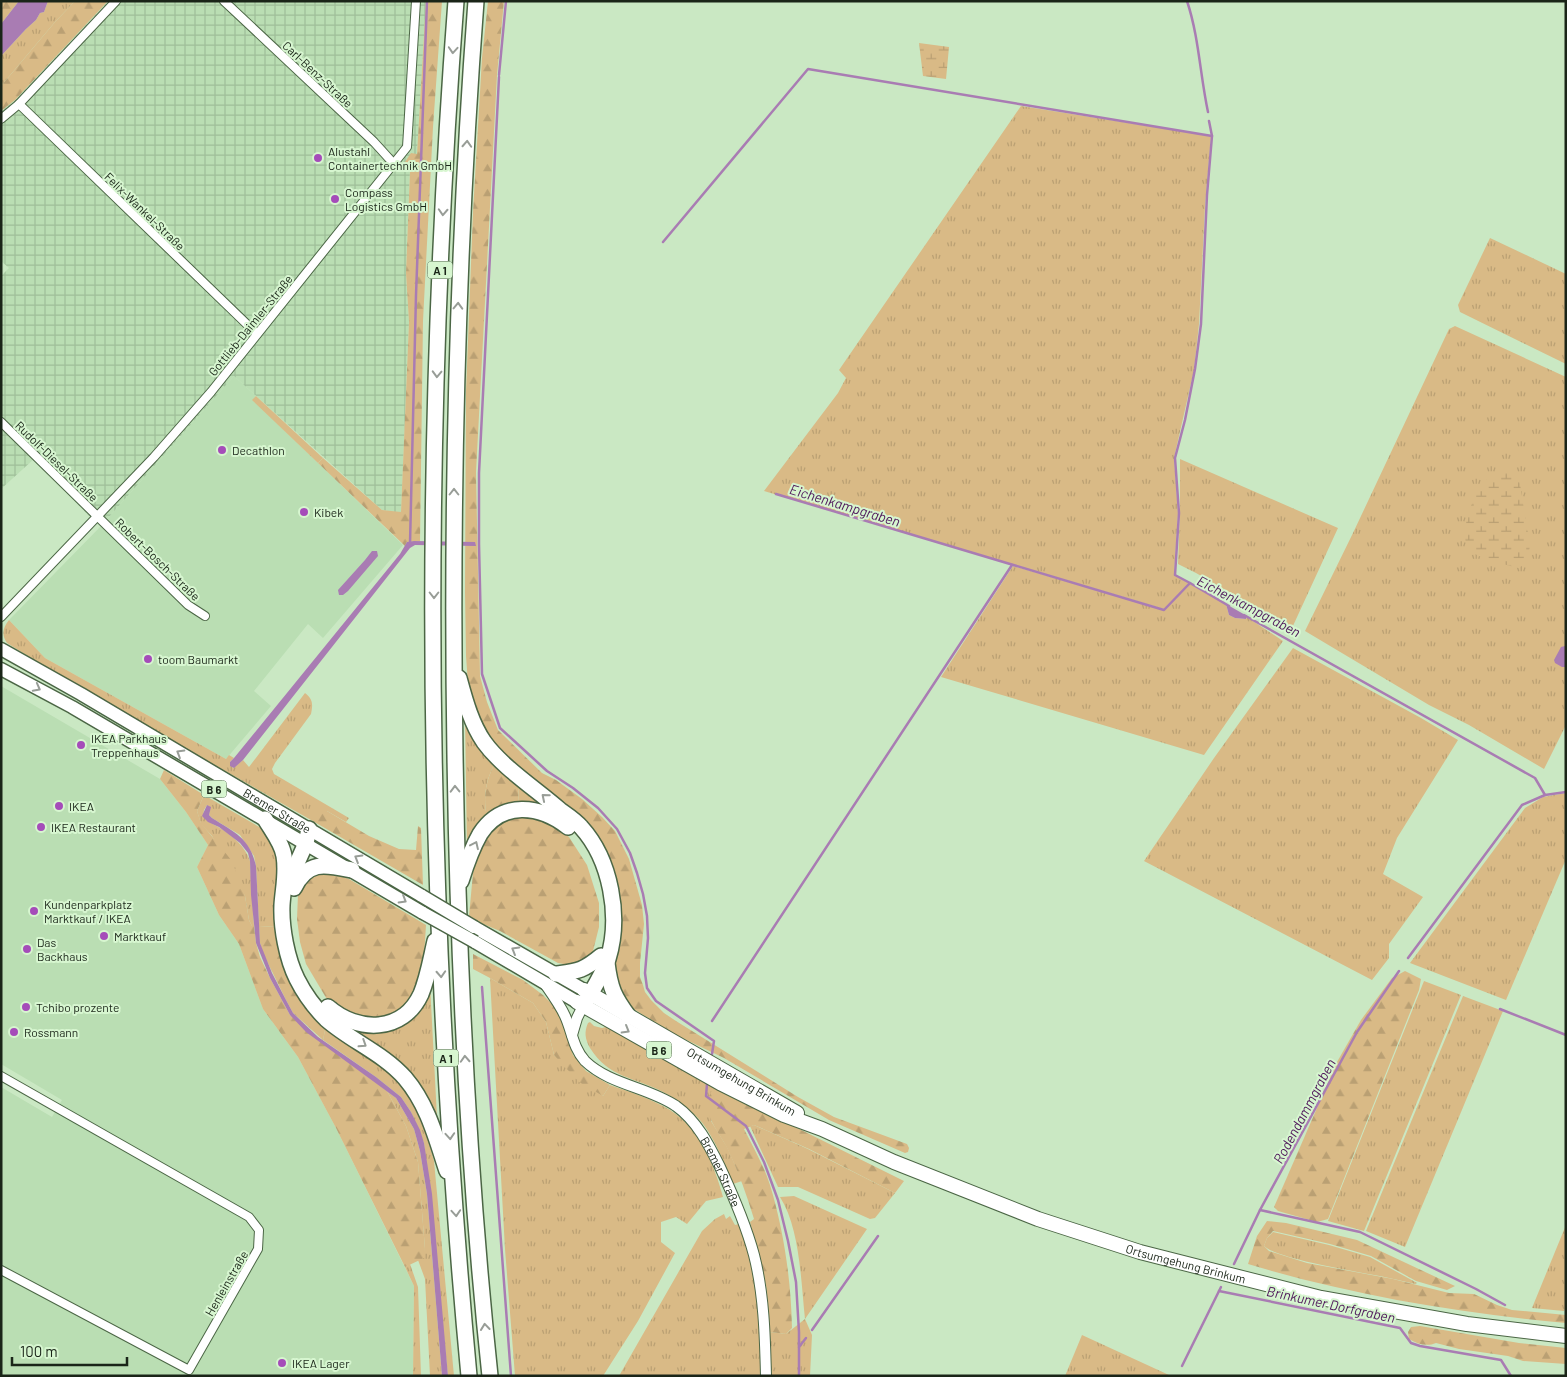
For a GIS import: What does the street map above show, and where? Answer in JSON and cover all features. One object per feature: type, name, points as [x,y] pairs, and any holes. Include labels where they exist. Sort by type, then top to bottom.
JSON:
[{"type":"highway","name":"A 1","points":[[456,1],[440,270],[434,443],[434,722],[439,925],[448,1108],[469,1376]]},
{"type":"highway","name":"A 1","points":[[476,1],[459,270],[454,442],[453,659],[457,890],[467,1108],[490,1376]]},
{"type":"highway","points":[[453,659],[473,721],[483,741],[497,758],[580,826],[593,843],[602,861],[609,882],[612,905],[612,936],[604,959],[597,967],[583,998]]},
{"type":"highway","points":[[457,890],[476,843],[489,823],[501,814],[516,809],[531,809],[545,812],[560,820],[578,838],[592,861],[600,882],[606,917],[604,959],[611,988],[629,1017]]},
{"type":"highway","points":[[265,819],[284,854],[286,869],[282,907],[284,935],[288,956],[297,979],[315,1008],[404,1077],[418,1095],[430,1118],[454,1192]]},
{"type":"highway","points":[[305,837],[292,877],[290,904],[294,945],[301,969],[312,988],[320,999],[335,1013],[348,1021],[364,1025],[381,1024],[404,1015],[416,1002],[424,985],[439,925]]},
{"type":"highway","points":[[286,869],[305,837]]},
{"type":"highway","points":[[290,904],[297,882],[307,870],[324,865],[352,870]]},
{"type":"highway","points":[[551,979],[588,967],[604,959]]},
{"type":"highway","name":"Ortsumgehung Brinkum","points":[[583,998],[629,1017],[788,1107],[822,1130]]},
{"type":"highway","name":"Ortsumgehung Brinkum","points":[[583,998],[720,1083],[784,1115],[915,1171],[1038,1219],[1140,1252],[1321,1298],[1466,1324],[1566,1336]]},
{"type":"main road","name":"Bremer Straße","points":[[3,647],[81,694],[305,837],[352,870],[475,942],[551,979]]},
{"type":"main road","name":"Bremer Straße","points":[[1,669],[72,707],[265,819],[422,896],[474,927],[551,979]]},
{"type":"main road","name":"B 6","points":[[551,979],[583,998]]},
{"type":"street","points":[[1,119],[18,104],[116,1]]},
{"type":"street","name":"Carl-Benz-Straße","points":[[224,1],[374,142],[394,164]]},
{"type":"street","name":"Gottlieb-Daimler-Straße","points":[[1,617],[154,457],[211,392],[408,147],[416,1]]},
{"type":"street","name":"Felix-Wankel-Straße","points":[[18,104],[257,334]]},
{"type":"street","name":"Rudolf-Diesel-Straße","points":[[1,422],[98,516]]},
{"type":"street","name":"Robert-Bosch-Straße","points":[[98,516],[188,605],[205,616]]},
{"type":"street","name":"Bremer Straße","points":[[551,979],[558,1002],[580,1054],[586,1061],[597,1070],[614,1079],[657,1095],[677,1107],[692,1120],[708,1143],[737,1205],[754,1256],[762,1307],[766,1376]]},
{"type":"street","points":[[571,1030],[571,1015],[583,998]]},
{"type":"street","name":"Henleinstraße","points":[[1,1076],[249,1217],[259,1230],[258,1249],[189,1370],[1,1270]]},
{"type":"shaded area","points":[[19,1],[48,1],[44,12],[40,13],[36,20],[1,56],[1,24]]},
{"type":"shaded area","points":[[108,1],[426,1],[417,154],[410,171],[406,273],[409,322],[401,513],[382,510],[234,376],[101,526],[34,459],[1,489],[1,430],[3,429],[1,427],[1,276],[9,268],[1,261],[1,111],[15,100]]},
{"type":"shaded area","points":[[234,376],[256,396],[253,400],[403,545],[323,638],[308,624],[254,691],[271,706],[226,759],[45,658],[9,620],[101,526]]},
{"type":"shaded area","points":[[407,542],[475,542],[476,546],[415,545],[410,548],[243,760],[234,768],[230,766],[230,762],[400,554]]},
{"type":"shaded area","points":[[372,551],[377,551],[378,556],[348,591],[343,595],[339,595],[338,590]]},
{"type":"shaded area","points":[[1226,604],[1247,616],[1246,619],[1235,618],[1229,615]]},
{"type":"shaded area","points":[[1565,646],[1566,667],[1562,667],[1555,663],[1554,660],[1561,647]]},
{"type":"shaded area","points":[[1,686],[160,779],[186,812],[208,845],[197,867],[219,915],[239,944],[263,1009],[298,1057],[336,1128],[414,1286],[413,1376],[1,1376],[1,1087],[52,1117],[62,1100],[1,1064]]},
{"type":"shaded area","points":[[207,805],[211,807],[209,815],[240,837],[253,856],[256,866],[260,943],[272,973],[293,1013],[318,1037],[376,1077],[401,1097],[420,1130],[424,1143],[432,1194],[448,1376],[442,1376],[427,1194],[420,1151],[414,1129],[396,1098],[306,1032],[290,1015],[270,978],[256,943],[248,853],[240,843],[202,816]]},
{"type":"green space","points":[[1,1],[19,1],[1,24]]},
{"type":"green space","points":[[48,1],[75,1],[1,86],[1,56],[36,20],[40,13],[44,12]]},
{"type":"green space","points":[[75,1],[108,1],[15,100],[1,111],[1,86]]},
{"type":"green space","points":[[426,1],[442,1],[433,127],[423,321],[420,541],[407,542],[405,546],[318,463],[323,458],[382,510],[401,512],[409,322],[406,273],[410,171],[405,162],[411,153],[417,154]]},
{"type":"green space","points":[[488,1],[504,1],[497,75],[476,472],[480,676],[487,702],[498,730],[542,773],[556,780],[582,799],[615,831],[629,859],[642,905],[644,924],[640,977],[645,992],[651,1000],[664,1013],[676,1021],[798,1097],[834,1117],[907,1144],[908,1152],[905,1153],[829,1120],[724,1058],[676,1035],[623,1001],[614,971],[620,922],[619,901],[571,810],[525,775],[489,739],[474,711],[468,684],[466,656],[466,392],[473,212],[482,58]]},
{"type":"green space","points":[[919,43],[949,47],[946,79],[923,76]]},
{"type":"green space","points":[[1021,106],[1211,136],[1205,206],[1199,324],[1194,370],[1174,458],[1178,513],[1174,575],[1226,604],[1229,615],[1235,618],[1246,619],[1247,617],[1283,641],[1204,755],[941,677],[1013,566],[1164,610],[1173,601],[1164,609],[764,491],[838,393],[846,378],[839,370]]},
{"type":"green space","points":[[1490,238],[1566,274],[1566,364],[1460,312],[1458,305]]},
{"type":"green space","points":[[1455,326],[1566,377],[1566,725],[1544,769],[1469,725],[1429,705],[1305,631],[1449,329]]},
{"type":"green space","points":[[256,396],[323,458],[318,463],[252,400]]},
{"type":"green space","points":[[1180,459],[1338,528],[1292,628],[1178,564]]},
{"type":"green space","points":[[1508,471],[1517,474],[1520,484],[1530,546],[1527,560],[1519,568],[1494,562],[1472,552],[1467,546],[1465,538],[1468,516],[1480,487],[1488,478],[1498,472]]},
{"type":"green space","points":[[9,620],[45,658],[226,759],[229,755],[234,758],[230,762],[233,768],[243,760],[249,767],[305,693],[312,702],[311,714],[272,769],[274,774],[349,818],[346,822],[327,811],[311,811],[311,820],[71,683],[7,643],[4,631]]},
{"type":"green space","points":[[1293,648],[1458,740],[1397,838],[1383,874],[1423,897],[1389,944],[1389,958],[1372,980],[1144,861],[1214,758]]},
{"type":"green space","points":[[465,715],[495,763],[486,790],[487,818],[467,850]]},
{"type":"green space","points":[[495,763],[519,784],[518,804],[487,818],[486,790]]},
{"type":"green space","points":[[164,770],[204,795],[197,811],[201,823],[232,861],[245,896],[249,920],[252,926],[254,926],[260,957],[290,1015],[387,1091],[406,1126],[418,1162],[425,1249],[424,1258],[405,1267],[336,1128],[298,1057],[263,1009],[239,944],[219,915],[197,867],[208,845],[186,812],[160,779]]},
{"type":"green space","points":[[519,784],[554,810],[518,804]]},
{"type":"green space","points":[[1566,793],[1566,859],[1506,1000],[1410,963],[1525,808],[1543,797]]},
{"type":"green space","points":[[204,795],[261,828],[269,836],[280,864],[277,927],[259,926],[254,856],[240,835],[209,815],[210,809],[207,805],[203,816],[238,842],[250,861],[254,926],[252,926],[249,920],[245,896],[212,836],[201,824],[197,811]]},
{"type":"green space","points":[[311,810],[327,811],[369,836],[399,849],[416,850],[418,826],[421,828],[423,885],[311,820]]},
{"type":"green space","points":[[516,815],[546,819],[569,837],[587,865],[599,903],[599,927],[593,951],[586,960],[569,965],[558,963],[469,916],[473,873],[480,847],[494,826]]},
{"type":"green space","points":[[326,870],[349,879],[426,925],[423,973],[414,996],[392,1016],[360,1019],[328,1001],[306,964],[300,942],[297,919],[298,894],[311,875]]},
{"type":"green space","points":[[259,926],[277,927],[326,1025],[323,1040],[293,1013],[263,953],[260,943]]},
{"type":"green space","points":[[473,954],[523,980],[555,1007],[563,1024],[573,1055],[586,1071],[610,1085],[603,1096],[579,1082],[554,1055],[546,1022],[533,1003],[473,969]]},
{"type":"green space","points":[[1405,971],[1421,979],[1419,990],[1328,1219],[1317,1222],[1278,1211],[1274,1207],[1337,1062],[1361,1020],[1392,978]]},
{"type":"green space","points":[[490,978],[533,1003],[546,1022],[554,1055],[603,1096],[610,1085],[656,1102],[681,1118],[698,1137],[704,1148],[715,1172],[723,1197],[706,1201],[687,1224],[676,1217],[661,1222],[661,1242],[675,1253],[638,1321],[603,1376],[515,1376],[505,1249]]},
{"type":"green space","points":[[1424,981],[1461,995],[1364,1231],[1328,1221]]},
{"type":"green space","points":[[430,984],[437,1117],[410,1074],[346,1027],[383,1031]]},
{"type":"green space","points":[[1463,996],[1503,1011],[1405,1247],[1366,1231]]},
{"type":"green space","points":[[590,1022],[594,1026],[602,1028],[609,1026],[721,1090],[711,1121],[727,1147],[742,1181],[733,1184],[708,1131],[689,1110],[668,1094],[623,1076],[597,1058],[586,1039],[586,1029]]},
{"type":"green space","points":[[326,1025],[378,1062],[395,1077],[415,1103],[424,1126],[434,1161],[454,1376],[448,1376],[424,1143],[411,1112],[401,1097],[323,1040]]},
{"type":"green space","points":[[712,1090],[721,1090],[904,1181],[895,1193],[809,1149],[754,1125],[744,1129],[768,1178],[779,1220],[786,1256],[791,1310],[792,1328],[786,1334],[770,1332],[766,1285],[750,1222],[754,1219],[736,1167],[708,1112],[707,1106]]},
{"type":"green space","points":[[387,1091],[396,1098],[414,1129],[420,1151],[427,1194],[442,1376],[430,1376],[425,1279],[418,1260],[425,1249],[418,1162],[406,1126]]},
{"type":"green space","points":[[754,1125],[808,1149],[895,1193],[875,1218],[870,1219],[798,1187],[778,1187],[750,1126]]},
{"type":"green space","points":[[794,1196],[867,1229],[805,1319],[796,1239],[787,1210],[780,1197]]},
{"type":"green space","points":[[724,1214],[726,1219],[730,1216],[735,1225],[739,1224],[750,1256],[760,1329],[761,1376],[619,1376],[702,1231],[715,1219]]},
{"type":"green space","points":[[1267,1221],[1286,1223],[1357,1240],[1455,1286],[1447,1290],[1416,1281],[1371,1256],[1273,1231],[1267,1238],[1264,1246],[1269,1251],[1307,1263],[1393,1279],[1449,1293],[1474,1294],[1512,1310],[1566,1315],[1566,1323],[1486,1314],[1366,1294],[1248,1264],[1257,1236]]},
{"type":"green space","points":[[1566,1225],[1566,1307],[1564,1311],[1532,1308]]},
{"type":"green space","points":[[1273,1232],[1370,1257],[1417,1283],[1320,1265],[1279,1254],[1264,1246],[1267,1238]]},
{"type":"green space","points":[[410,1264],[418,1287],[421,1376],[413,1376],[414,1286],[405,1267]]},
{"type":"green space","points":[[805,1319],[812,1335],[810,1376],[771,1376],[770,1332],[786,1334]]},
{"type":"green space","points":[[1420,1326],[1519,1343],[1566,1348],[1566,1364],[1523,1361],[1508,1356],[1459,1349],[1436,1343],[1429,1345],[1419,1344],[1409,1339],[1408,1332],[1411,1327]]},
{"type":"green space","points":[[1082,1335],[1169,1375],[1065,1376]]},
{"type":"waterway","points":[[410,544],[416,295],[427,1]]},
{"type":"waterway","points":[[499,75],[506,1]]},
{"type":"waterway","points":[[1187,1],[1197,42],[1208,112]]},
{"type":"waterway","points":[[663,242],[808,69],[1212,136]]},
{"type":"waterway","points":[[499,77],[479,473],[482,674],[500,728],[547,771],[573,788],[598,808],[617,829],[630,853],[643,894],[648,938],[645,973],[647,988],[656,1001],[714,1041],[712,1054]]},
{"type":"waterway","points":[[1190,583],[1175,575],[1179,513],[1175,458],[1195,369],[1201,324],[1207,195],[1212,136],[1209,121]]},
{"type":"waterway","name":"Eichenkampgraben","points":[[776,494],[1164,610],[1190,583],[1229,606]]},
{"type":"waterway","points":[[712,1021],[1012,565]]},
{"type":"waterway","name":"Eichenkampgraben","points":[[1244,615],[1535,778],[1545,795]]},
{"type":"waterway","name":"Rodendammgraben","points":[[1408,958],[1522,805],[1545,795],[1566,792]]},
{"type":"waterway","name":"Rodendammgraben","points":[[1234,1264],[1260,1210],[1357,1032],[1399,971]]},
{"type":"waterway","points":[[482,987],[511,1376]]},
{"type":"waterway","points":[[1500,1009],[1566,1035]]},
{"type":"waterway","points":[[707,1084],[706,1096],[746,1126],[764,1162],[778,1200],[796,1282],[799,1376]]},
{"type":"waterway","points":[[1260,1210],[1360,1232],[1505,1305]]},
{"type":"waterway","points":[[812,1330],[878,1236]]},
{"type":"waterway","name":"Rodendammgraben","points":[[1182,1366],[1221,1287]]},
{"type":"waterway","name":"Brinkumer Dorfgraben","points":[[1219,1291],[1400,1328],[1411,1343],[1420,1346],[1501,1360],[1511,1376]]},
{"type":"waterway","points":[[799,1347],[806,1338]]},
{"type":"place","name":"Alustahl Containertechnik GmbH","points":[[318,158]]},
{"type":"place","name":"Compass Logistics GmbH","points":[[335,199]]},
{"type":"place","name":"Decathlon","points":[[222,450]]},
{"type":"place","name":"Kibek","points":[[304,512]]},
{"type":"place","name":"toom Baumarkt","points":[[148,659]]},
{"type":"place","name":"IKEA Parkhaus Treppenhaus","points":[[81,745]]},
{"type":"place","name":"IKEA","points":[[59,806]]},
{"type":"place","name":"IKEA Restaurant","points":[[41,827]]},
{"type":"place","name":"Kundenparkplatz Marktkauf / IKEA","points":[[34,911]]},
{"type":"place","name":"Marktkauf","points":[[104,936]]},
{"type":"place","name":"Das Backhaus","points":[[27,949]]},
{"type":"place","name":"Tchibo prozente","points":[[26,1007]]},
{"type":"place","name":"Rossmann","points":[[14,1032]]},
{"type":"place","name":"IKEA Lager","points":[[282,1363]]}]
